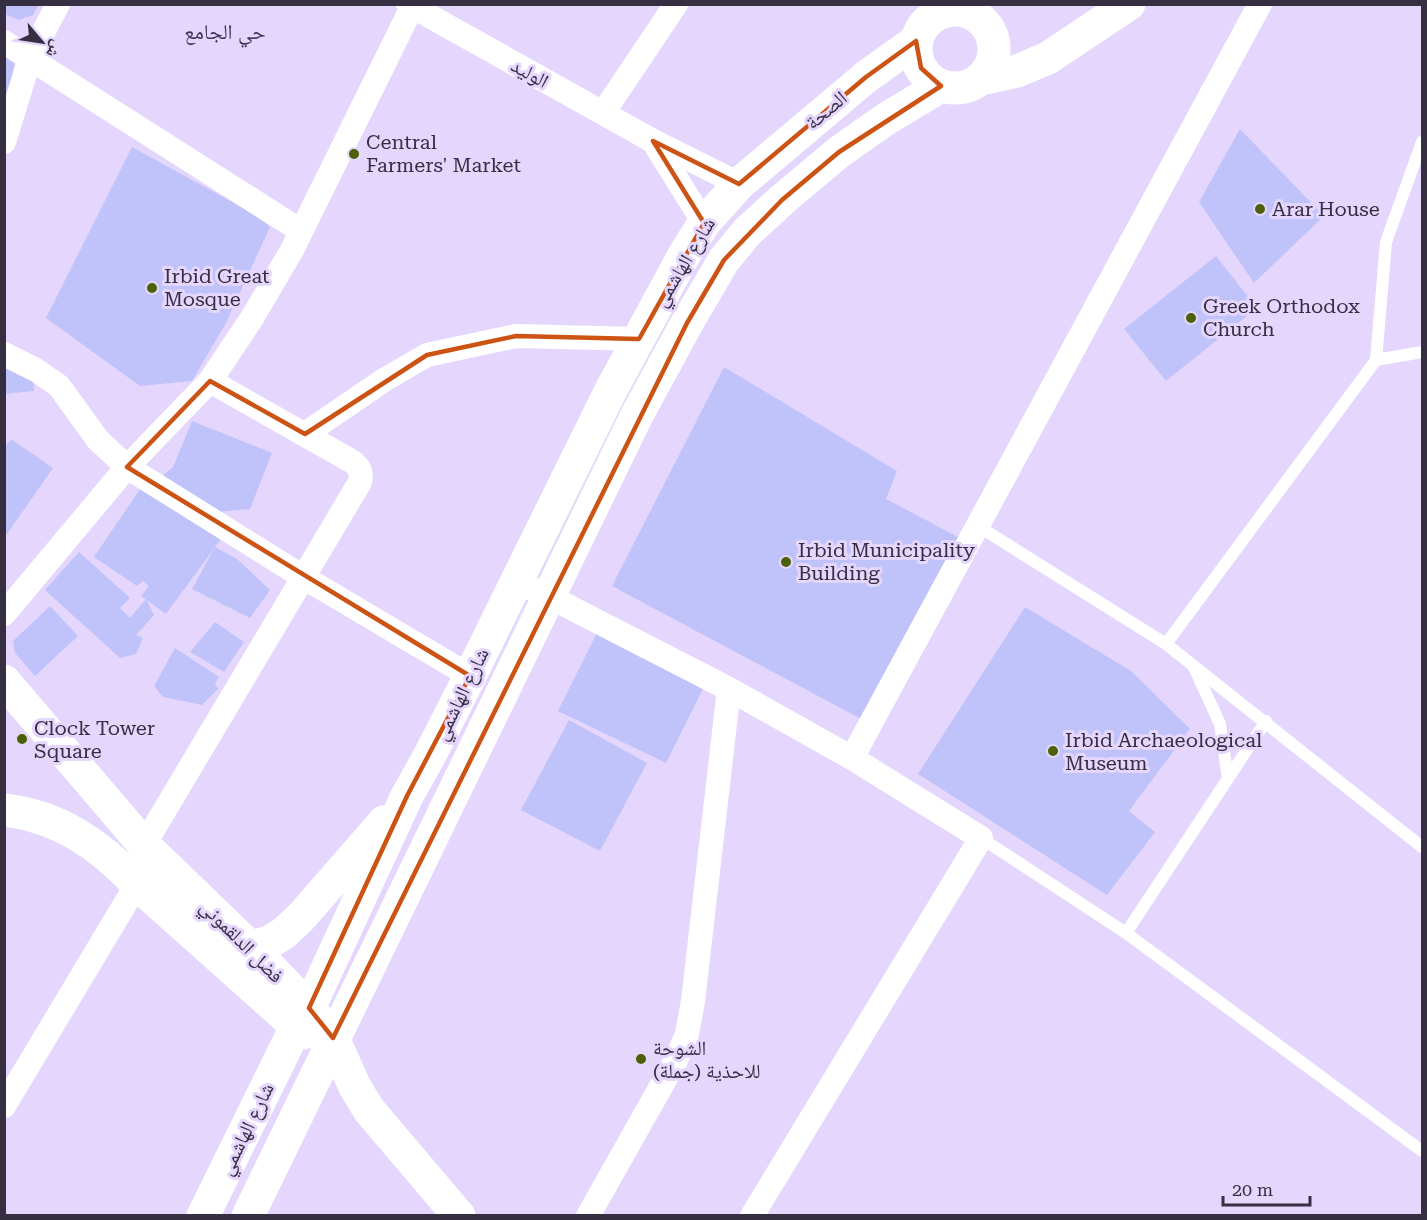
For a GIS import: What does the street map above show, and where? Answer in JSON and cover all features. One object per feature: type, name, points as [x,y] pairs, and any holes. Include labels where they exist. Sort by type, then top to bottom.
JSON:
[{"type":"main road","points":[[981,80],[990,69],[994,56],[994,42],[990,29],[982,19],[969,11],[945,8],[930,18],[921,28],[916,41],[916,55],[929,79],[941,86],[955,89],[1017,71],[1048,58],[1129,4]]},
{"type":"main road","name":"الصحة","points":[[739,184],[866,77],[916,41]]},
{"type":"main road","name":"شارع الهاشمي","points":[[248,1215],[637,415],[687,322],[724,260],[747,232],[839,152],[886,119],[941,86]]},
{"type":"main road","name":"شارع الهاشمي","points":[[203,1215],[303,1016],[407,796],[470,676],[611,390],[684,255],[704,223],[739,184]]},
{"type":"main road","name":"فضل الدلقموني","points":[[4,681],[144,845],[250,947],[303,1016]]},
{"type":"main road","points":[[250,947],[270,942],[284,933],[302,916],[407,796]]},
{"type":"main road","points":[[4,810],[18,811],[70,829],[90,841],[118,864],[137,884],[303,1016],[329,1048],[369,1110],[459,1215]]},
{"type":"street","points":[[4,142],[30,58],[58,4]]},
{"type":"street","points":[[603,113],[676,4]]},
{"type":"street","points":[[852,758],[1260,4]]},
{"type":"street","points":[[4,614],[127,467],[210,381],[252,318],[301,231],[410,6]]},
{"type":"street","name":"الوليد","points":[[410,6],[653,141],[739,184]]},
{"type":"street","points":[[4,42],[301,231]]},
{"type":"street","name":"الوليد","points":[[653,141],[704,223]]},
{"type":"street","points":[[305,434],[384,380],[427,355],[516,336],[639,339]]},
{"type":"street","points":[[4,354],[36,370],[59,386],[98,441],[127,467],[303,577],[470,676]]},
{"type":"street","points":[[144,845],[360,482],[362,474],[359,467],[352,462],[210,381]]},
{"type":"street","points":[[517,582],[729,689],[852,758],[981,838],[752,1215]]},
{"type":"street","points":[[588,1215],[676,1060],[687,1034],[693,1000],[729,689]]},
{"type":"street","points":[[4,1106],[137,884]]},
{"type":"lane","points":[[1166,644],[1376,360],[1386,242],[1422,142]]},
{"type":"lane","points":[[1376,360],[1422,352]]},
{"type":"lane","points":[[978,526],[1191,662],[1422,847]]},
{"type":"lane","points":[[1191,662],[1220,724],[1228,779]]},
{"type":"lane","points":[[1126,933],[1266,721]]},
{"type":"lane","points":[[981,838],[1126,933],[1422,1151]]},
{"type":"highlighted area","points":[[916,41],[921,68],[941,86],[839,152],[782,200],[724,260],[687,323],[333,1038],[309,1008],[407,796],[470,676],[127,467],[210,381],[305,434],[427,355],[516,336],[639,339],[704,223],[653,141],[739,184],[866,77]]},
{"type":"building","points":[[4,4],[39,4],[33,15],[19,20],[4,14]]},
{"type":"building","points":[[4,51],[15,60],[6,111],[4,110]]},
{"type":"building","name":"Arar House","points":[[1240,129],[1324,216],[1254,283],[1199,202]]},
{"type":"building","name":"Irbid Great Mosque","points":[[132,147],[254,214],[270,227],[226,323],[192,381],[140,386],[46,318]]},
{"type":"building","name":"Greek Orthodox Church","points":[[1216,256],[1257,308],[1166,381],[1124,329]]},
{"type":"building","points":[[4,364],[33,378],[34,391],[4,394]]},
{"type":"building","name":"Irbid Municipality Building","points":[[724,367],[897,471],[886,499],[960,538],[861,719],[612,586]]},
{"type":"building","points":[[192,421],[272,453],[250,509],[215,512],[160,478],[173,467]]},
{"type":"building","points":[[11,439],[53,468],[7,534],[4,532],[4,448]]},
{"type":"building","points":[[142,486],[221,539],[166,614],[141,596],[149,586],[143,581],[137,586],[94,557]]},
{"type":"building","points":[[215,547],[237,559],[270,590],[250,618],[192,589]]},
{"type":"building","points":[[79,552],[130,598],[120,608],[130,618],[146,599],[154,615],[136,635],[143,638],[136,654],[120,658],[45,590]]},
{"type":"building","points":[[50,606],[78,636],[35,676],[15,653],[13,641]]},
{"type":"building","name":"Irbid Archaeological Museum","points":[[1025,607],[1131,671],[1190,729],[1129,811],[1155,832],[1107,895],[918,774]]},
{"type":"building","points":[[215,622],[244,642],[224,672],[190,652]]},
{"type":"building","points":[[597,633],[703,689],[666,763],[558,711]]},
{"type":"building","points":[[175,648],[219,677],[215,683],[218,689],[202,705],[163,697],[154,686]]},
{"type":"building","points":[[569,720],[647,763],[600,851],[521,810]]},
{"type":"place","name":"Central Farmers' Market","points":[[354,154]]},
{"type":"place","name":"Arar House","points":[[1260,209]]},
{"type":"place","name":"Irbid Great Mosque","points":[[152,288]]},
{"type":"place","name":"Greek Orthodox Church","points":[[1191,318]]},
{"type":"place","name":"Irbid Municipality Building","points":[[786,562]]},
{"type":"place","name":"Clock Tower Square","points":[[22,739]]},
{"type":"place","name":"Irbid Archaeological Museum","points":[[1053,751]]},
{"type":"place","name":"الشوحة للاحذية (جملة)","points":[[641,1059]]},
{"type":"district","name":"حي الجامع","points":[[225,32]]}]
